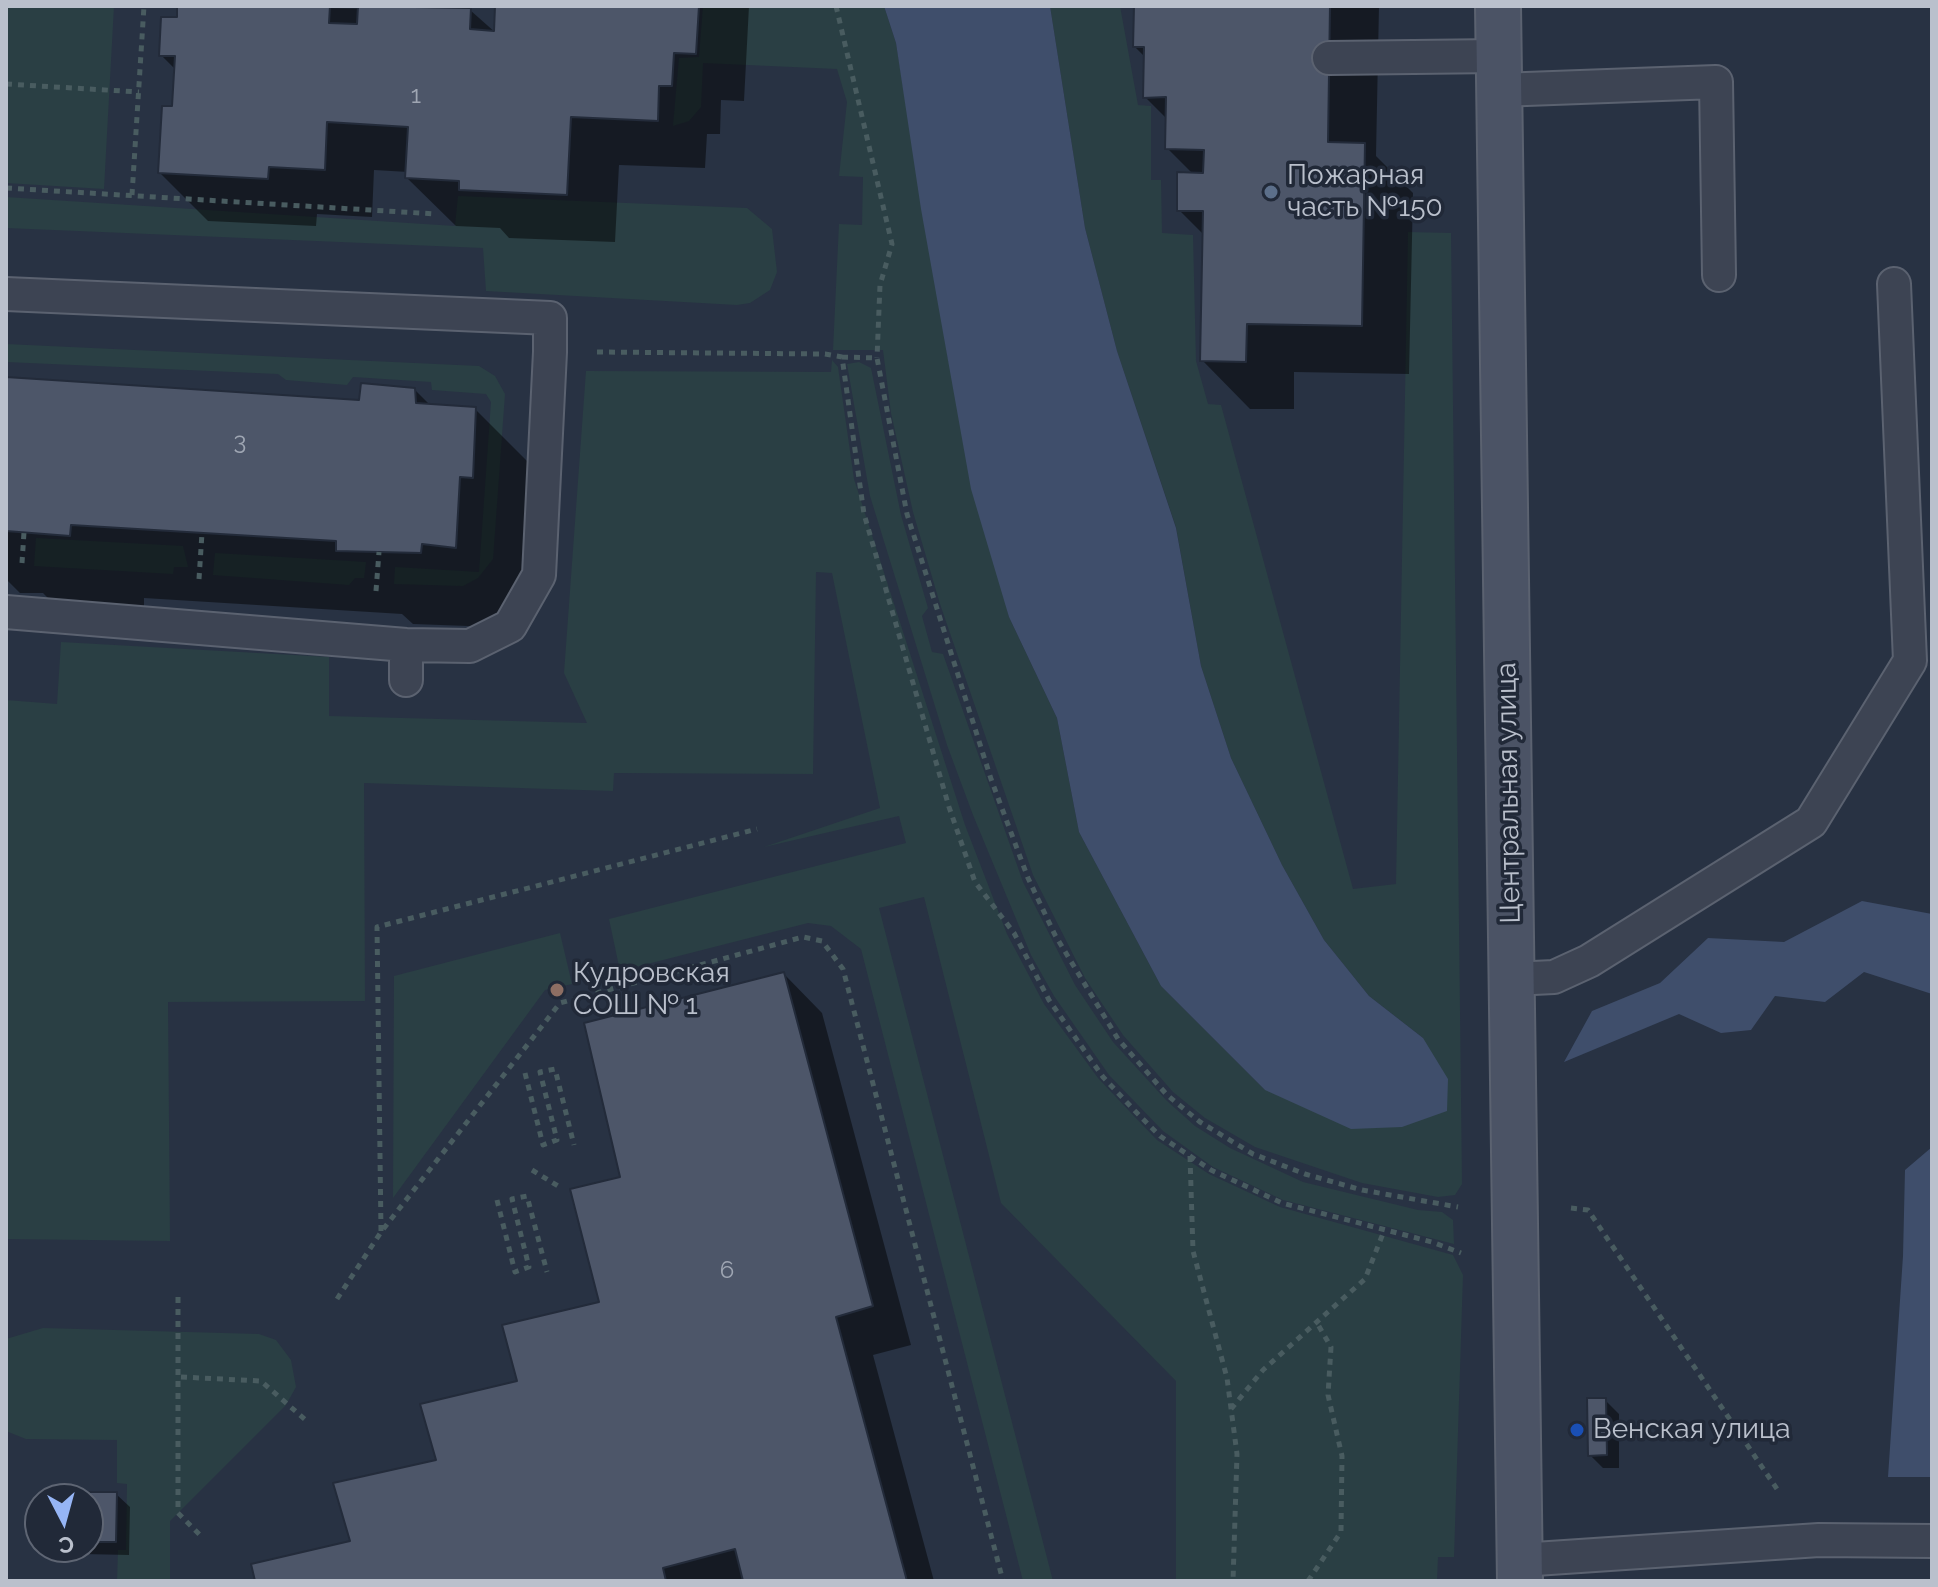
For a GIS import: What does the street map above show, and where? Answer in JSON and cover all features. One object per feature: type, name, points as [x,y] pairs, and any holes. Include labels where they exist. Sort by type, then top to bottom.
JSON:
[{"type":"street","name":"Центральная улица","points":[[1498,6],[1520,1571]]},
{"type":"lane","points":[[1329,58],[1499,73],[1716,82],[1719,275]]},
{"type":"lane","points":[[1512,979],[1554,977],[1589,961],[1811,822],[1910,661],[1894,284]]},
{"type":"lane","points":[[6,294],[550,318],[539,575],[510,626],[470,646],[406,645],[6,612]]},
{"type":"lane","points":[[406,645],[406,680]]},
{"type":"lane","points":[[1520,1571],[1786,1542],[1932,1541]]},
{"type":"path","points":[[132,195],[144,6]]},
{"type":"path","points":[[836,6],[892,244],[880,285],[877,358],[907,514],[991,779],[1028,878],[1055,935],[1118,1039],[1167,1095],[1200,1122],[1253,1154],[1305,1174],[1362,1190],[1471,1208]]},
{"type":"path","points":[[6,84],[139,92]]},
{"type":"path","points":[[6,188],[436,214]]},
{"type":"path","points":[[550,352],[825,354],[877,358]]},
{"type":"path","points":[[842,357],[864,514],[940,777],[975,882],[1014,933],[1049,1000],[1103,1077],[1160,1136],[1190,1156],[1282,1203],[1432,1242],[1473,1258]]},
{"type":"path","points":[[21,572],[24,532]]},
{"type":"path","points":[[199,583],[202,533]]},
{"type":"path","points":[[376,592],[379,552]]},
{"type":"path","points":[[381,1232],[377,927],[757,829]]},
{"type":"path","points":[[337,1299],[381,1232],[560,1003],[803,937],[822,941],[843,969],[1003,1581]]},
{"type":"path","points":[[525,1073],[543,1145],[557,1140],[540,1072],[555,1069],[574,1145]]},
{"type":"path","points":[[1190,1156],[1193,1251],[1227,1378],[1237,1454],[1233,1581]]},
{"type":"path","points":[[532,1170],[558,1186]]},
{"type":"path","points":[[497,1200],[515,1272],[529,1267],[512,1199],[527,1196],[547,1272]]},
{"type":"path","points":[[1558,1208],[1588,1210],[1780,1493],[1786,1542]]},
{"type":"path","points":[[1231,1409],[1263,1370],[1365,1279],[1384,1231]]},
{"type":"path","points":[[178,1297],[181,1377],[178,1513],[201,1536]]},
{"type":"path","points":[[1308,1581],[1341,1532],[1342,1456],[1328,1395],[1331,1347],[1317,1323]]},
{"type":"path","points":[[181,1377],[261,1381],[309,1423]]},
{"type":"green space","points":[[6,6],[114,6],[104,189],[6,183]]},
{"type":"green space","points":[[703,6],[884,6],[896,43],[948,358],[1009,617],[1057,718],[1079,832],[1161,986],[1265,1090],[1423,1038],[1369,996],[1324,940],[1282,865],[1231,758],[1201,666],[1176,527],[1117,351],[1085,228],[1050,6],[1120,6],[1138,105],[1151,106],[1151,180],[1161,180],[1162,233],[1193,235],[1196,361],[1208,404],[1221,405],[1353,889],[1396,884],[1408,232],[1451,233],[1462,1184],[1455,1195],[1438,1197],[1362,1183],[1255,1147],[1205,1118],[1173,1092],[1123,1035],[1085,978],[1033,875],[940,604],[913,512],[891,413],[883,350],[833,350],[839,224],[862,225],[863,177],[839,176],[847,102],[837,69],[703,63],[701,107],[689,121],[673,126],[679,58],[699,57]]},
{"type":"green space","points":[[458,196],[747,208],[772,229],[777,272],[770,290],[750,303],[737,305],[486,291],[483,248],[6,228],[6,197],[455,226]]},
{"type":"green space","points":[[6,344],[479,366],[495,376],[505,394],[493,559],[478,578],[463,586],[394,584],[395,567],[479,572],[491,402],[486,394],[432,390],[431,382],[353,377],[347,385],[286,380],[278,374],[6,362]]},
{"type":"green space","points":[[832,360],[838,367],[854,479],[965,825],[1007,934],[1044,1004],[1098,1078],[1157,1140],[1209,1174],[1280,1207],[1453,1255],[1463,1275],[1454,1557],[1438,1557],[1437,1581],[1176,1581],[1176,1381],[1001,1203],[924,897],[879,908],[1053,1581],[1023,1581],[861,949],[831,926],[808,923],[620,971],[609,919],[906,843],[899,816],[764,847],[880,808],[832,573],[816,572],[813,774],[614,773],[613,791],[364,783],[365,1001],[168,1002],[170,1241],[6,1239],[6,700],[57,704],[61,642],[329,657],[329,716],[587,723],[564,673],[586,371],[831,372]]},
{"type":"green space","points":[[859,362],[871,368],[901,515],[928,608],[922,616],[932,652],[943,654],[1023,882],[1075,985],[1113,1042],[1166,1100],[1195,1126],[1230,1148],[1303,1182],[1418,1210],[1442,1212],[1453,1220],[1454,1244],[1283,1200],[1213,1167],[1163,1131],[1109,1075],[1054,996],[1031,955],[947,745],[870,496],[847,364]]},
{"type":"green space","points":[[36,538],[183,546],[188,567],[174,567],[173,574],[34,566]]},
{"type":"green space","points":[[215,553],[366,562],[364,578],[355,578],[349,585],[213,575]]},
{"type":"green space","points":[[560,933],[572,984],[545,990],[393,1198],[394,976]]},
{"type":"green space","points":[[43,1328],[259,1334],[276,1340],[291,1360],[296,1387],[286,1405],[170,1521],[170,1581],[117,1581],[118,1550],[126,1550],[127,1484],[117,1483],[117,1440],[26,1439],[6,1431],[6,1339]]},
{"type":"water","points":[[884,6],[1050,6],[1085,228],[1117,351],[1176,528],[1201,666],[1231,758],[1282,865],[1324,940],[1369,996],[1423,1038],[1448,1079],[1447,1111],[1402,1127],[1351,1129],[1265,1090],[1161,986],[1079,832],[1057,718],[1009,617],[971,489],[921,209],[896,43]]},
{"type":"water","points":[[1862,901],[1932,914],[1932,994],[1864,972],[1825,1002],[1775,996],[1751,1030],[1721,1033],[1679,1014],[1564,1062],[1592,1011],[1660,983],[1708,938],[1784,942]]},
{"type":"water","points":[[1932,1147],[1932,1477],[1888,1477],[1903,1256],[1905,1170]]},
{"type":"building","points":[[177,6],[330,6],[329,23],[357,24],[358,6],[471,8],[470,29],[494,31],[495,6],[699,6],[696,54],[674,53],[672,86],[659,86],[658,121],[571,117],[567,195],[459,190],[459,181],[405,178],[408,127],[327,122],[325,170],[269,167],[268,179],[158,173],[162,106],[172,106],[175,56],[159,56],[161,17],[177,17]]},
{"type":"building","name":"Пожарная часть №150","points":[[1134,6],[1330,6],[1328,142],[1365,143],[1362,326],[1247,324],[1246,362],[1200,361],[1203,211],[1177,211],[1177,172],[1203,173],[1204,150],[1165,149],[1166,97],[1143,98],[1144,47],[1133,47]]},
{"type":"building","points":[[6,377],[359,400],[361,383],[415,388],[416,403],[476,407],[473,478],[460,477],[456,548],[422,544],[421,553],[336,551],[336,541],[71,525],[70,536],[6,531]]},
{"type":"building","points":[[784,972],[873,1306],[836,1317],[907,1581],[743,1581],[735,1549],[663,1568],[666,1581],[255,1581],[251,1564],[350,1541],[333,1483],[436,1460],[420,1404],[517,1381],[502,1325],[599,1302],[570,1189],[620,1177],[584,1023]]},
{"type":"building","points":[[1587,1398],[1606,1398],[1607,1455],[1588,1456]]},
{"type":"building","points":[[104,1492],[117,1492],[116,1542],[104,1542]]},
{"type":"place","name":"Пожарная часть №150","points":[[1271,192]]},
{"type":"place","name":"Кудровская СОШ № 1","points":[[557,990]]},
{"type":"place","name":"Венская улица","points":[[1577,1430]]}]
